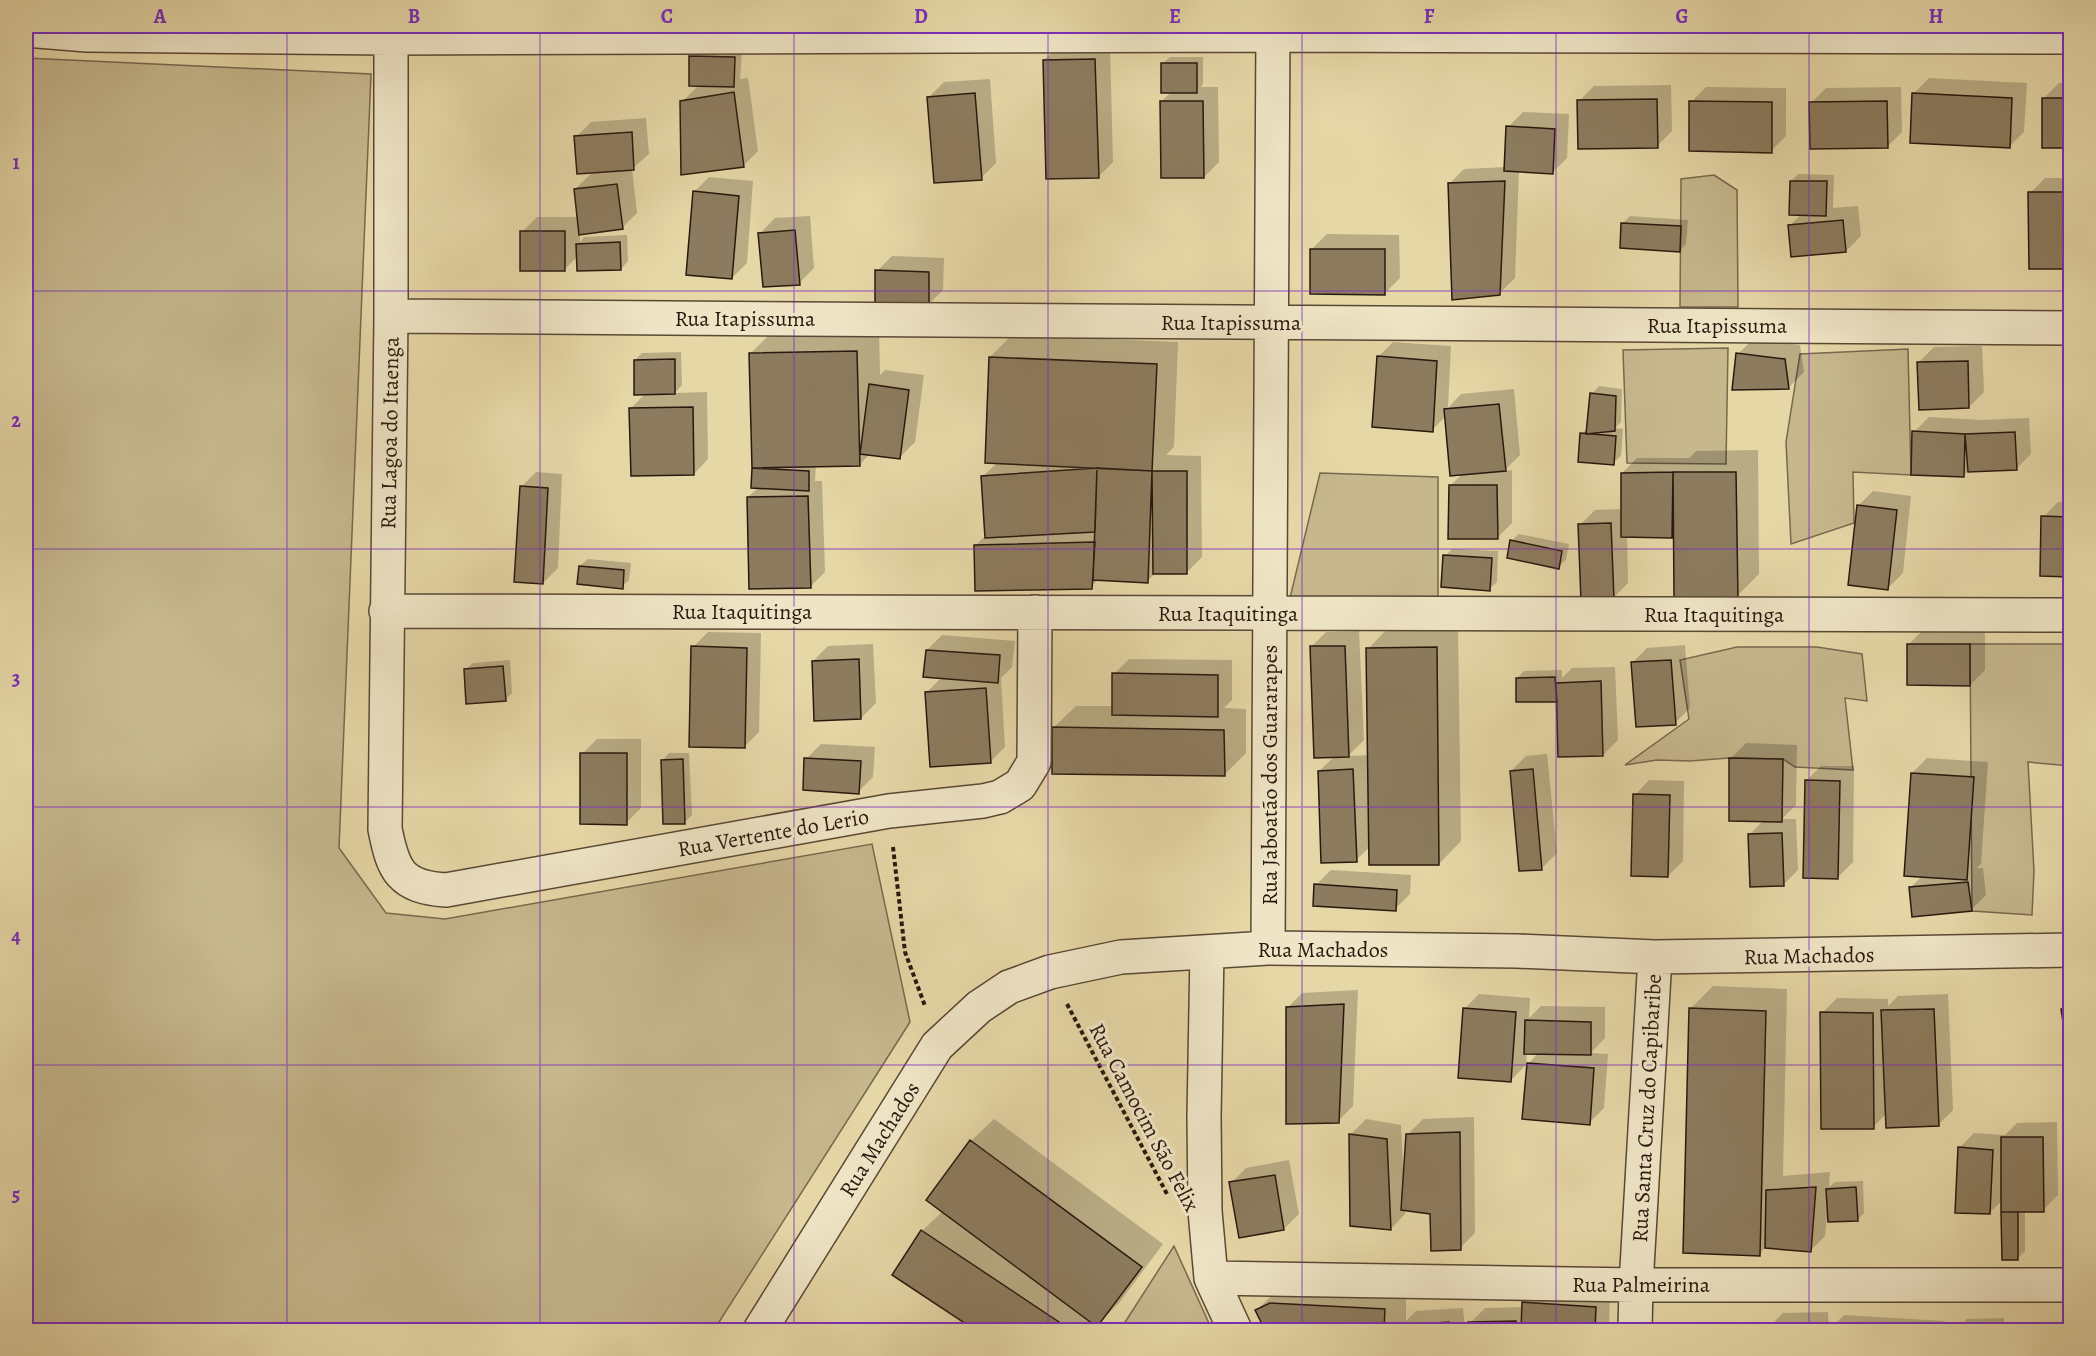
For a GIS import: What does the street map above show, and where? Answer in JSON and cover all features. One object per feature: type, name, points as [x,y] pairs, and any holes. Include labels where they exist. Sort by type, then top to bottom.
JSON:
[{"type":"street","points":[[26,30],[87,35],[391,38],[1273,30],[2070,37]]},
{"type":"street","name":"Rua Jaboatão dos Guararapes","points":[[1268,948],[1273,30]]},
{"type":"street","name":"Rua Lagoa do Itaenga","points":[[385,829],[386,611],[392,316],[391,38]]},
{"type":"street","name":"Rua Itapissuma","points":[[392,316],[2070,328]]},
{"type":"street","name":"Rua Itaquitinga","points":[[386,611],[2070,615]]},
{"type":"street","name":"Rua Vertente do Lerio","points":[[385,829],[391,859],[407,880],[424,889],[446,890],[889,811],[983,801],[1000,797],[1020,785],[1034,762],[1035,612]]},
{"type":"street","name":"Rua Machados","points":[[760,1330],[937,1047],[979,1007],[1009,987],[1050,972],[1121,957],[1268,948],[1517,951],[1655,957],[2070,950]]},
{"type":"street","points":[[1207,952],[1203,1117],[1205,1211],[1211,1278],[1235,1330]]},
{"type":"street","name":"Rua Santa Cruz do Capibaribe","points":[[1635,1330],[1655,957]]},
{"type":"street","name":"Rua Palmeirina","points":[[1211,1278],[1636,1285],[2070,1285]]},
{"type":"path","points":[[889,811],[905,952],[920,990],[937,1047]]},
{"type":"path","name":"Rua Camocim São Felix","points":[[1050,972],[1172,1204]]},
{"type":"shaded area","points":[[26,58],[371,74],[339,848],[386,913],[445,919],[872,844],[910,1022],[714,1330],[26,1330]]},
{"type":"shaded area","points":[[1714,175],[1737,190],[1738,307],[1680,307],[1681,179]]},
{"type":"shaded area","points":[[1728,348],[1726,464],[1627,463],[1623,350]]},
{"type":"shaded area","points":[[1908,349],[1911,475],[1853,472],[1854,523],[1791,544],[1786,442],[1800,354]]},
{"type":"shaded area","points":[[1320,473],[1438,477],[1438,607],[1290,598]]},
{"type":"shaded area","points":[[1970,644],[2070,644],[2070,766],[2028,762],[2034,871],[2032,915],[1972,911]]},
{"type":"shaded area","points":[[1737,647],[1817,647],[1862,654],[1867,701],[1845,698],[1853,770],[1795,767],[1783,759],[1657,760],[1625,765],[1689,719],[1680,660]]},
{"type":"shaded area","points":[[1174,1246],[1212,1330],[1120,1330]]},
{"type":"building","points":[[689,56],[735,57],[734,87],[689,86]]},
{"type":"building","points":[[1095,59],[1099,178],[1046,179],[1043,60]]},
{"type":"building","points":[[1161,63],[1197,63],[1197,93],[1161,93]]},
{"type":"building","points":[[734,92],[744,167],[681,175],[680,101]]},
{"type":"building","points":[[975,93],[982,180],[934,183],[927,97]]},
{"type":"building","points":[[1912,93],[2012,98],[2010,148],[1910,143]]},
{"type":"building","points":[[2042,98],[2070,98],[2070,148],[2042,148]]},
{"type":"building","points":[[1657,99],[1658,148],[1578,149],[1577,100]]},
{"type":"building","points":[[1160,101],[1203,101],[1204,178],[1161,178]]},
{"type":"building","points":[[1689,101],[1772,102],[1772,153],[1689,151]]},
{"type":"building","points":[[1887,101],[1888,148],[1810,149],[1809,102]]},
{"type":"building","points":[[1506,126],[1555,129],[1553,174],[1504,171]]},
{"type":"building","points":[[632,132],[634,170],[577,174],[574,136]]},
{"type":"building","points":[[1505,181],[1500,295],[1452,300],[1448,183]]},
{"type":"building","points":[[1790,181],[1827,181],[1826,216],[1789,215]]},
{"type":"building","points":[[617,184],[623,229],[579,235],[574,189]]},
{"type":"building","points":[[693,191],[739,196],[732,279],[686,275]]},
{"type":"building","points":[[2028,192],[2070,192],[2070,269],[2029,269]]},
{"type":"building","points":[[1843,220],[1846,252],[1791,257],[1788,225]]},
{"type":"building","points":[[1621,223],[1681,226],[1680,252],[1620,248]]},
{"type":"building","points":[[795,230],[800,285],[763,287],[758,233]]},
{"type":"building","points":[[520,231],[565,231],[565,271],[520,271]]},
{"type":"building","points":[[620,242],[621,270],[577,271],[576,244]]},
{"type":"building","points":[[1310,249],[1385,249],[1385,295],[1310,294]]},
{"type":"building","points":[[875,270],[929,272],[929,306],[875,305]]},
{"type":"building","points":[[857,351],[860,466],[752,468],[749,353]]},
{"type":"building","points":[[1736,353],[1785,359],[1789,389],[1732,390]]},
{"type":"building","points":[[1377,356],[1437,361],[1433,432],[1372,427]]},
{"type":"building","points":[[989,357],[1157,364],[1152,471],[985,463]]},
{"type":"building","points":[[675,359],[675,394],[634,395],[634,360]]},
{"type":"building","points":[[1968,361],[1969,408],[1919,410],[1917,362]]},
{"type":"building","points":[[869,384],[909,390],[900,459],[860,454]]},
{"type":"building","points":[[1590,393],[1616,396],[1615,431],[1586,434]]},
{"type":"building","points":[[1499,404],[1506,471],[1450,476],[1444,409]]},
{"type":"building","points":[[693,407],[694,475],[631,476],[629,408]]},
{"type":"building","points":[[1912,431],[1965,434],[1964,477],[1911,475]]},
{"type":"building","points":[[2015,432],[2017,470],[1968,472],[1965,434]]},
{"type":"building","points":[[1580,433],[1616,436],[1614,465],[1578,462]]},
{"type":"building","points":[[752,468],[809,471],[809,491],[751,488]]},
{"type":"building","points":[[1097,468],[1095,532],[985,538],[981,476]]},
{"type":"building","points":[[1097,468],[1152,471],[1148,583],[1093,580]]},
{"type":"building","points":[[1152,471],[1187,471],[1187,574],[1153,574]]},
{"type":"building","points":[[1673,472],[1736,472],[1738,598],[1674,598]]},
{"type":"building","points":[[1673,472],[1672,538],[1621,537],[1621,473]]},
{"type":"building","points":[[1449,485],[1497,485],[1498,539],[1448,539]]},
{"type":"building","points":[[520,486],[548,488],[543,584],[514,582]]},
{"type":"building","points":[[808,496],[811,588],[749,589],[747,497]]},
{"type":"building","points":[[1857,505],[1897,510],[1888,590],[1848,585]]},
{"type":"building","points":[[2041,516],[2070,517],[2070,577],[2040,576]]},
{"type":"building","points":[[1611,523],[1614,600],[1581,601],[1578,524]]},
{"type":"building","points":[[1510,540],[1562,551],[1559,569],[1507,558]]},
{"type":"building","points":[[1095,542],[1092,589],[975,591],[974,545]]},
{"type":"building","points":[[1443,555],[1492,558],[1490,591],[1441,587]]},
{"type":"building","points":[[579,566],[624,570],[623,589],[577,584]]},
{"type":"building","points":[[1907,644],[1970,644],[1970,686],[1907,685]]},
{"type":"building","points":[[691,646],[747,648],[745,748],[689,747]]},
{"type":"building","points":[[1310,646],[1345,646],[1349,757],[1314,758]]},
{"type":"building","points":[[1437,647],[1439,865],[1369,865],[1366,648]]},
{"type":"building","points":[[926,650],[1000,655],[998,683],[923,677]]},
{"type":"building","points":[[859,659],[861,719],[814,721],[812,661]]},
{"type":"building","points":[[1671,660],[1676,725],[1636,727],[1631,662]]},
{"type":"building","points":[[503,666],[506,701],[466,704],[464,669]]},
{"type":"building","points":[[1112,673],[1218,675],[1218,717],[1112,715]]},
{"type":"building","points":[[1555,677],[1557,702],[1516,702],[1516,678]]},
{"type":"building","points":[[1601,681],[1603,756],[1558,757],[1556,683]]},
{"type":"building","points":[[986,688],[991,763],[930,767],[925,692]]},
{"type":"building","points":[[1052,727],[1224,730],[1225,776],[1052,774]]},
{"type":"building","points":[[580,753],[627,753],[627,825],[580,824]]},
{"type":"building","points":[[804,758],[861,761],[859,794],[803,790]]},
{"type":"building","points":[[1729,758],[1783,759],[1782,822],[1729,821]]},
{"type":"building","points":[[683,759],[685,824],[663,824],[661,760]]},
{"type":"building","points":[[1353,769],[1357,862],[1321,863],[1318,771]]},
{"type":"building","points":[[1533,769],[1542,870],[1519,871],[1510,771]]},
{"type":"building","points":[[1911,773],[1974,777],[1967,880],[1904,876]]},
{"type":"building","points":[[1805,780],[1840,781],[1838,879],[1803,878]]},
{"type":"building","points":[[1633,794],[1670,795],[1668,877],[1631,876]]},
{"type":"building","points":[[1782,833],[1784,886],[1750,887],[1748,834]]},
{"type":"building","points":[[1968,882],[1972,911],[1912,917],[1909,887]]},
{"type":"building","points":[[1314,884],[1397,890],[1396,911],[1313,906]]},
{"type":"building","points":[[1344,1004],[1339,1123],[1286,1124],[1286,1007]]},
{"type":"building","points":[[2070,1007],[2070,1061],[2069,1061],[2061,1009]]},
{"type":"building","points":[[1463,1008],[1516,1012],[1511,1082],[1458,1078]]},
{"type":"building","points":[[1689,1008],[1766,1011],[1760,1256],[1683,1253]]},
{"type":"building","points":[[1934,1009],[1939,1126],[1886,1128],[1881,1010]]},
{"type":"building","points":[[1820,1012],[1873,1013],[1874,1129],[1821,1129]]},
{"type":"building","points":[[1525,1020],[1591,1022],[1591,1055],[1524,1054]]},
{"type":"building","points":[[1527,1063],[1594,1068],[1590,1125],[1522,1119]]},
{"type":"building","points":[[1460,1132],[1461,1250],[1431,1251],[1430,1214],[1401,1210],[1406,1134]]},
{"type":"building","points":[[1349,1134],[1387,1139],[1391,1230],[1350,1226]]},
{"type":"building","points":[[2001,1137],[2043,1137],[2044,1212],[2001,1212]]},
{"type":"building","points":[[970,1140],[1142,1267],[1097,1327],[926,1200]]},
{"type":"building","points":[[1958,1147],[1993,1150],[1990,1214],[1955,1213]]},
{"type":"building","points":[[1275,1175],[1284,1230],[1239,1238],[1229,1182]]},
{"type":"building","points":[[1816,1187],[1811,1252],[1765,1248],[1766,1190]]},
{"type":"building","points":[[1856,1187],[1858,1221],[1828,1222],[1826,1189]]},
{"type":"building","points":[[2001,1212],[2018,1212],[2018,1260],[2002,1260]]},
{"type":"building","points":[[921,1230],[1071,1330],[975,1330],[892,1275]]},
{"type":"building","points":[[1522,1302],[1596,1307],[1595,1330],[1521,1330]]},
{"type":"building","points":[[1270,1303],[1385,1309],[1384,1330],[1265,1330],[1255,1310]]},
{"type":"building","points":[[1516,1321],[1516,1330],[1468,1330],[1468,1322]]},
{"type":"building","points":[[1449,1322],[1449,1330],[1400,1330],[1399,1325]]},
{"type":"building","points":[[1766,1327],[1814,1327],[1814,1330],[1766,1330]]}]
